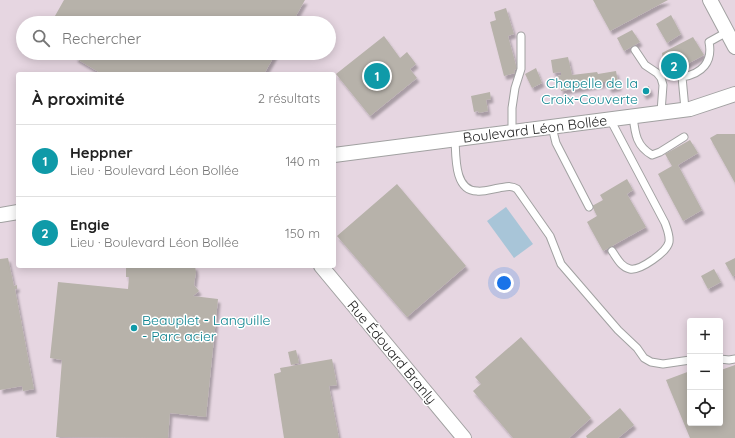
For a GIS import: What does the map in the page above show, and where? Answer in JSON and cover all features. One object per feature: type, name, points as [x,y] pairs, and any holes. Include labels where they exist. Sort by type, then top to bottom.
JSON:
[{"type":"street","points":[[710,0],[735,47]]},
{"type":"street","name":"Boulevard Léon Bollée","points":[[336,155],[685,109],[735,94]]},
{"type":"street","points":[[0,215],[16,212]]},
{"type":"street","name":"Rue Édouard Branly","points":[[323,268],[464,438]]},
{"type":"lane","points":[[685,109],[682,77],[691,75],[703,68],[710,57],[709,42],[727,32]]},
{"type":"lane","points":[[512,132],[512,108],[515,88],[521,69],[521,36]]},
{"type":"lane","points":[[635,50],[645,65],[657,73],[661,78],[663,85],[662,112]]},
{"type":"lane","points":[[633,116],[636,138],[645,151],[652,155],[660,152],[684,137]]},
{"type":"lane","points":[[610,119],[665,223],[669,236],[667,248],[645,265],[636,268],[630,269],[624,266],[619,262],[612,251]]},
{"type":"lane","points":[[552,127],[556,143],[589,207]]},
{"type":"lane","points":[[455,139],[459,174],[464,186],[479,192],[508,186],[517,189],[550,236],[561,264],[618,330],[637,348],[644,358],[651,362],[663,364],[687,360]]},
{"type":"lane","points":[[723,359],[735,359]]},
{"type":"shaded area","points":[[0,0],[735,0],[735,438],[0,438]]},
{"type":"water","points":[[506,207],[533,244],[514,258],[487,221]]},
{"type":"building","points":[[64,0],[305,0],[296,16],[55,16]]},
{"type":"building","points":[[593,0],[668,0],[610,31]]},
{"type":"building","points":[[506,8],[514,34],[508,36],[517,69],[514,70],[515,73],[504,76],[490,22],[496,20],[494,12]]},
{"type":"building","points":[[671,15],[681,34],[667,43],[656,24]]},
{"type":"building","points":[[632,30],[640,42],[624,51],[617,38]]},
{"type":"building","points":[[384,36],[400,58],[407,52],[416,64],[410,69],[417,78],[370,116],[336,74]]},
{"type":"building","points":[[693,37],[704,55],[665,76],[662,53]]},
{"type":"building","points":[[568,57],[572,75],[597,72],[598,74],[616,71],[619,87],[609,89],[607,82],[603,82],[603,84],[561,91],[558,76],[561,75],[561,72],[553,73],[551,60]]},
{"type":"building","points":[[78,60],[272,60],[265,72],[99,72]]},
{"type":"building","points":[[536,68],[542,83],[532,88],[525,74]]},
{"type":"building","name":"Chapelle de la Croix-Couverte","points":[[649,86],[651,92],[644,96],[641,90]]},
{"type":"building","points":[[490,92],[491,99],[486,100],[488,111],[479,113],[478,111],[474,112],[471,96]]},
{"type":"building","points":[[717,134],[735,134],[735,183],[710,138]]},
{"type":"building","points":[[690,140],[698,153],[678,165],[702,210],[683,221],[658,174],[672,166],[665,154]]},
{"type":"building","points":[[627,179],[633,190],[627,194],[646,227],[603,251],[587,222],[597,216],[592,206],[603,200],[600,195]]},
{"type":"building","points":[[397,184],[466,266],[407,317],[337,236]]},
{"type":"building","points":[[8,258],[14,286],[17,285],[17,289],[15,289],[34,389],[23,391],[22,386],[0,390],[0,259]]},
{"type":"building","points":[[735,258],[735,275],[733,277],[725,263]]},
{"type":"building","name":"Beauplet - Languille - Parc acier","points":[[126,268],[195,268],[194,285],[199,291],[193,296],[218,299],[206,417],[170,413],[168,438],[56,437],[62,360],[50,358],[58,282],[128,289],[129,277],[126,277]]},
{"type":"building","points":[[714,269],[721,282],[708,289],[701,276]]},
{"type":"building","points":[[521,337],[591,418],[569,438],[513,438],[473,391],[481,384],[475,377]]},
{"type":"building","points":[[296,350],[299,363],[291,365],[288,352]]},
{"type":"building","points":[[332,359],[337,385],[329,386],[339,438],[284,438],[274,374],[281,372],[280,368]]},
{"type":"building","points":[[735,365],[735,438],[690,438],[666,380],[687,372],[687,426],[723,426],[723,369]]},
{"type":"building","points":[[620,408],[634,425],[618,438],[587,438],[586,436]]},
{"type":"place","name":"Engie","points":[[674,66]]},
{"type":"place","name":"Heppner","points":[[377,76]]},
{"type":"place","name":"Chapelle de la Croix-Couverte","points":[[646,91]]},
{"type":"place","name":"Beauplet - Languille - Parc acier","points":[[134,328]]}]
